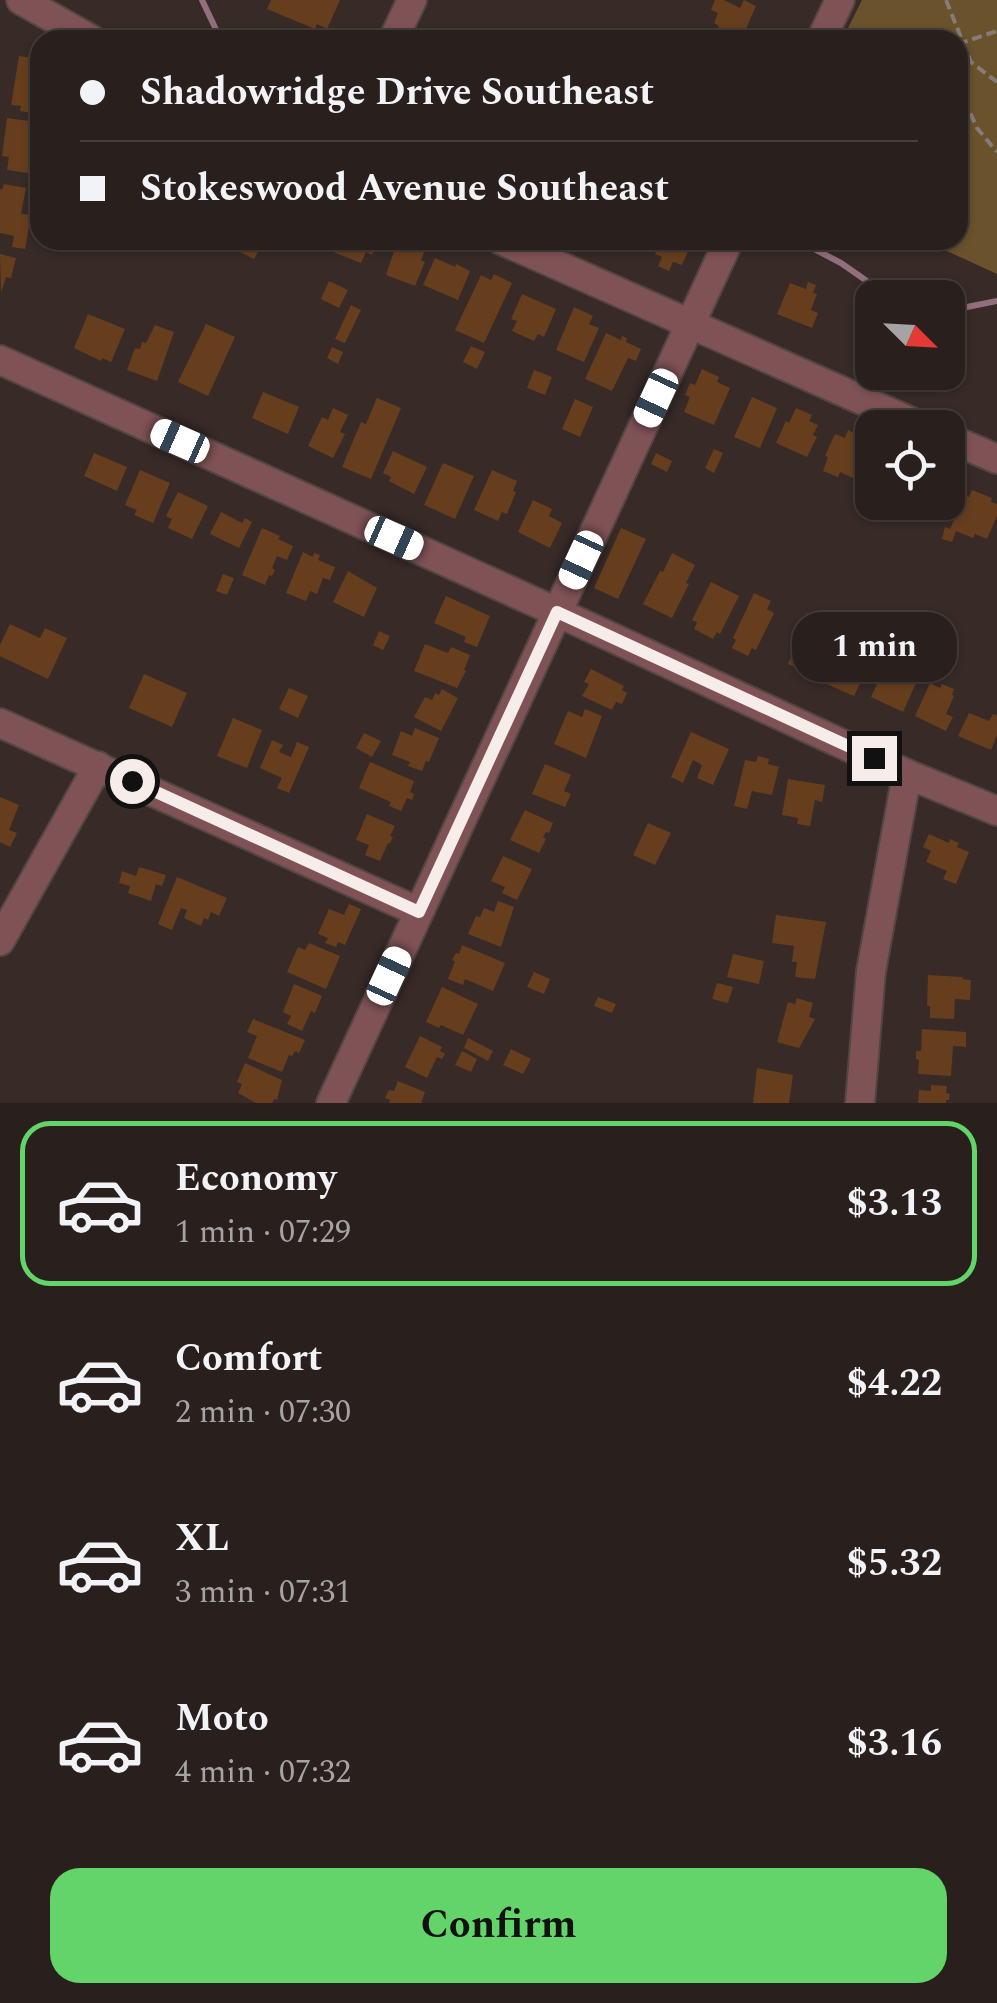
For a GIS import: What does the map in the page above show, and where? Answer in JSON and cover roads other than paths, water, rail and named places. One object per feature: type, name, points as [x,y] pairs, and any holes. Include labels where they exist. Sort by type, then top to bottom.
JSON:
[{"type":"street","points":[[21,0],[74,30]]},
{"type":"street","points":[[398,30],[412,0]]},
{"type":"street","points":[[826,30],[840,0]]},
{"type":"street","points":[[524,250],[884,410]]},
{"type":"street","points":[[330,1103],[724,250]]},
{"type":"street","points":[[0,360],[997,811]]},
{"type":"street","points":[[965,445],[997,459]]},
{"type":"street","points":[[0,723],[419,912]]},
{"type":"street","points":[[0,941],[98,766]]},
{"type":"street","points":[[860,1103],[871,971],[908,774]]},
{"type":"waterway","points":[[202,0],[216,30]]},
{"type":"waterway","points":[[816,250],[865,280]]},
{"type":"waterway","points":[[965,307],[997,301]]}]
